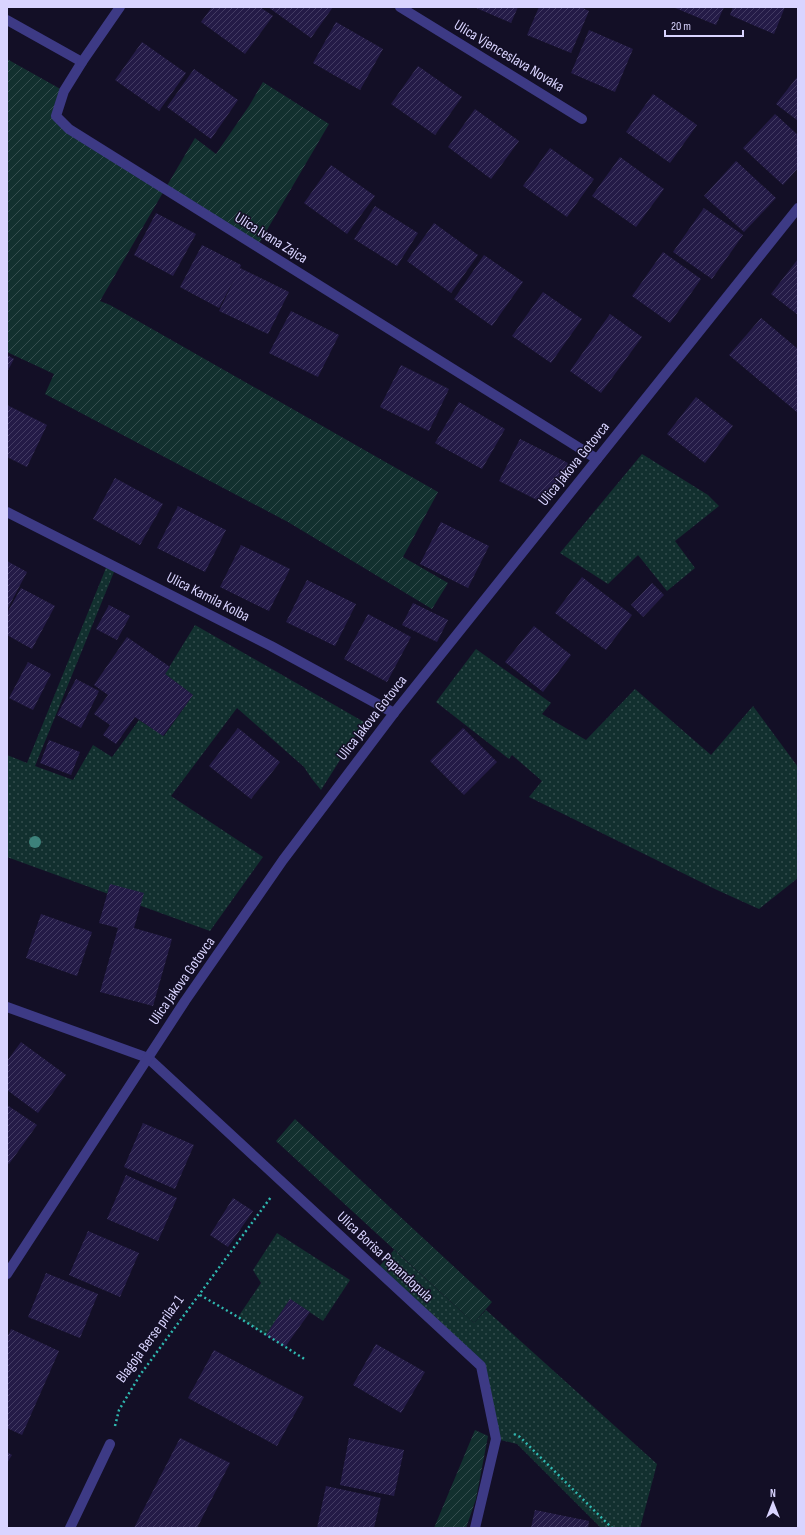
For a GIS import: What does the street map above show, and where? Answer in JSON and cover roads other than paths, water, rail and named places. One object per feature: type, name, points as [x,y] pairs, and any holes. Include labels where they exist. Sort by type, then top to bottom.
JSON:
[{"type":"street","points":[[7,20],[82,62],[120,7]]},
{"type":"street","name":"Ulica Vjenceslava Novaka","points":[[400,7],[582,118]]},
{"type":"street","name":"Ulica Ivana Zajca","points":[[82,62],[64,91],[56,116],[68,129],[597,459]]},
{"type":"street","name":"Ulica Jakova Gotovca","points":[[7,1274],[185,1001],[283,860],[394,713],[798,208]]},
{"type":"street","name":"Ulica Kamila Kolba","points":[[7,512],[246,634],[394,713]]},
{"type":"street","points":[[7,1007],[148,1058]]},
{"type":"street","name":"Ulica Borisa Papandopula","points":[[148,1058],[481,1366],[496,1439],[475,1528]]},
{"type":"street","points":[[70,1528],[110,1444]]}]
